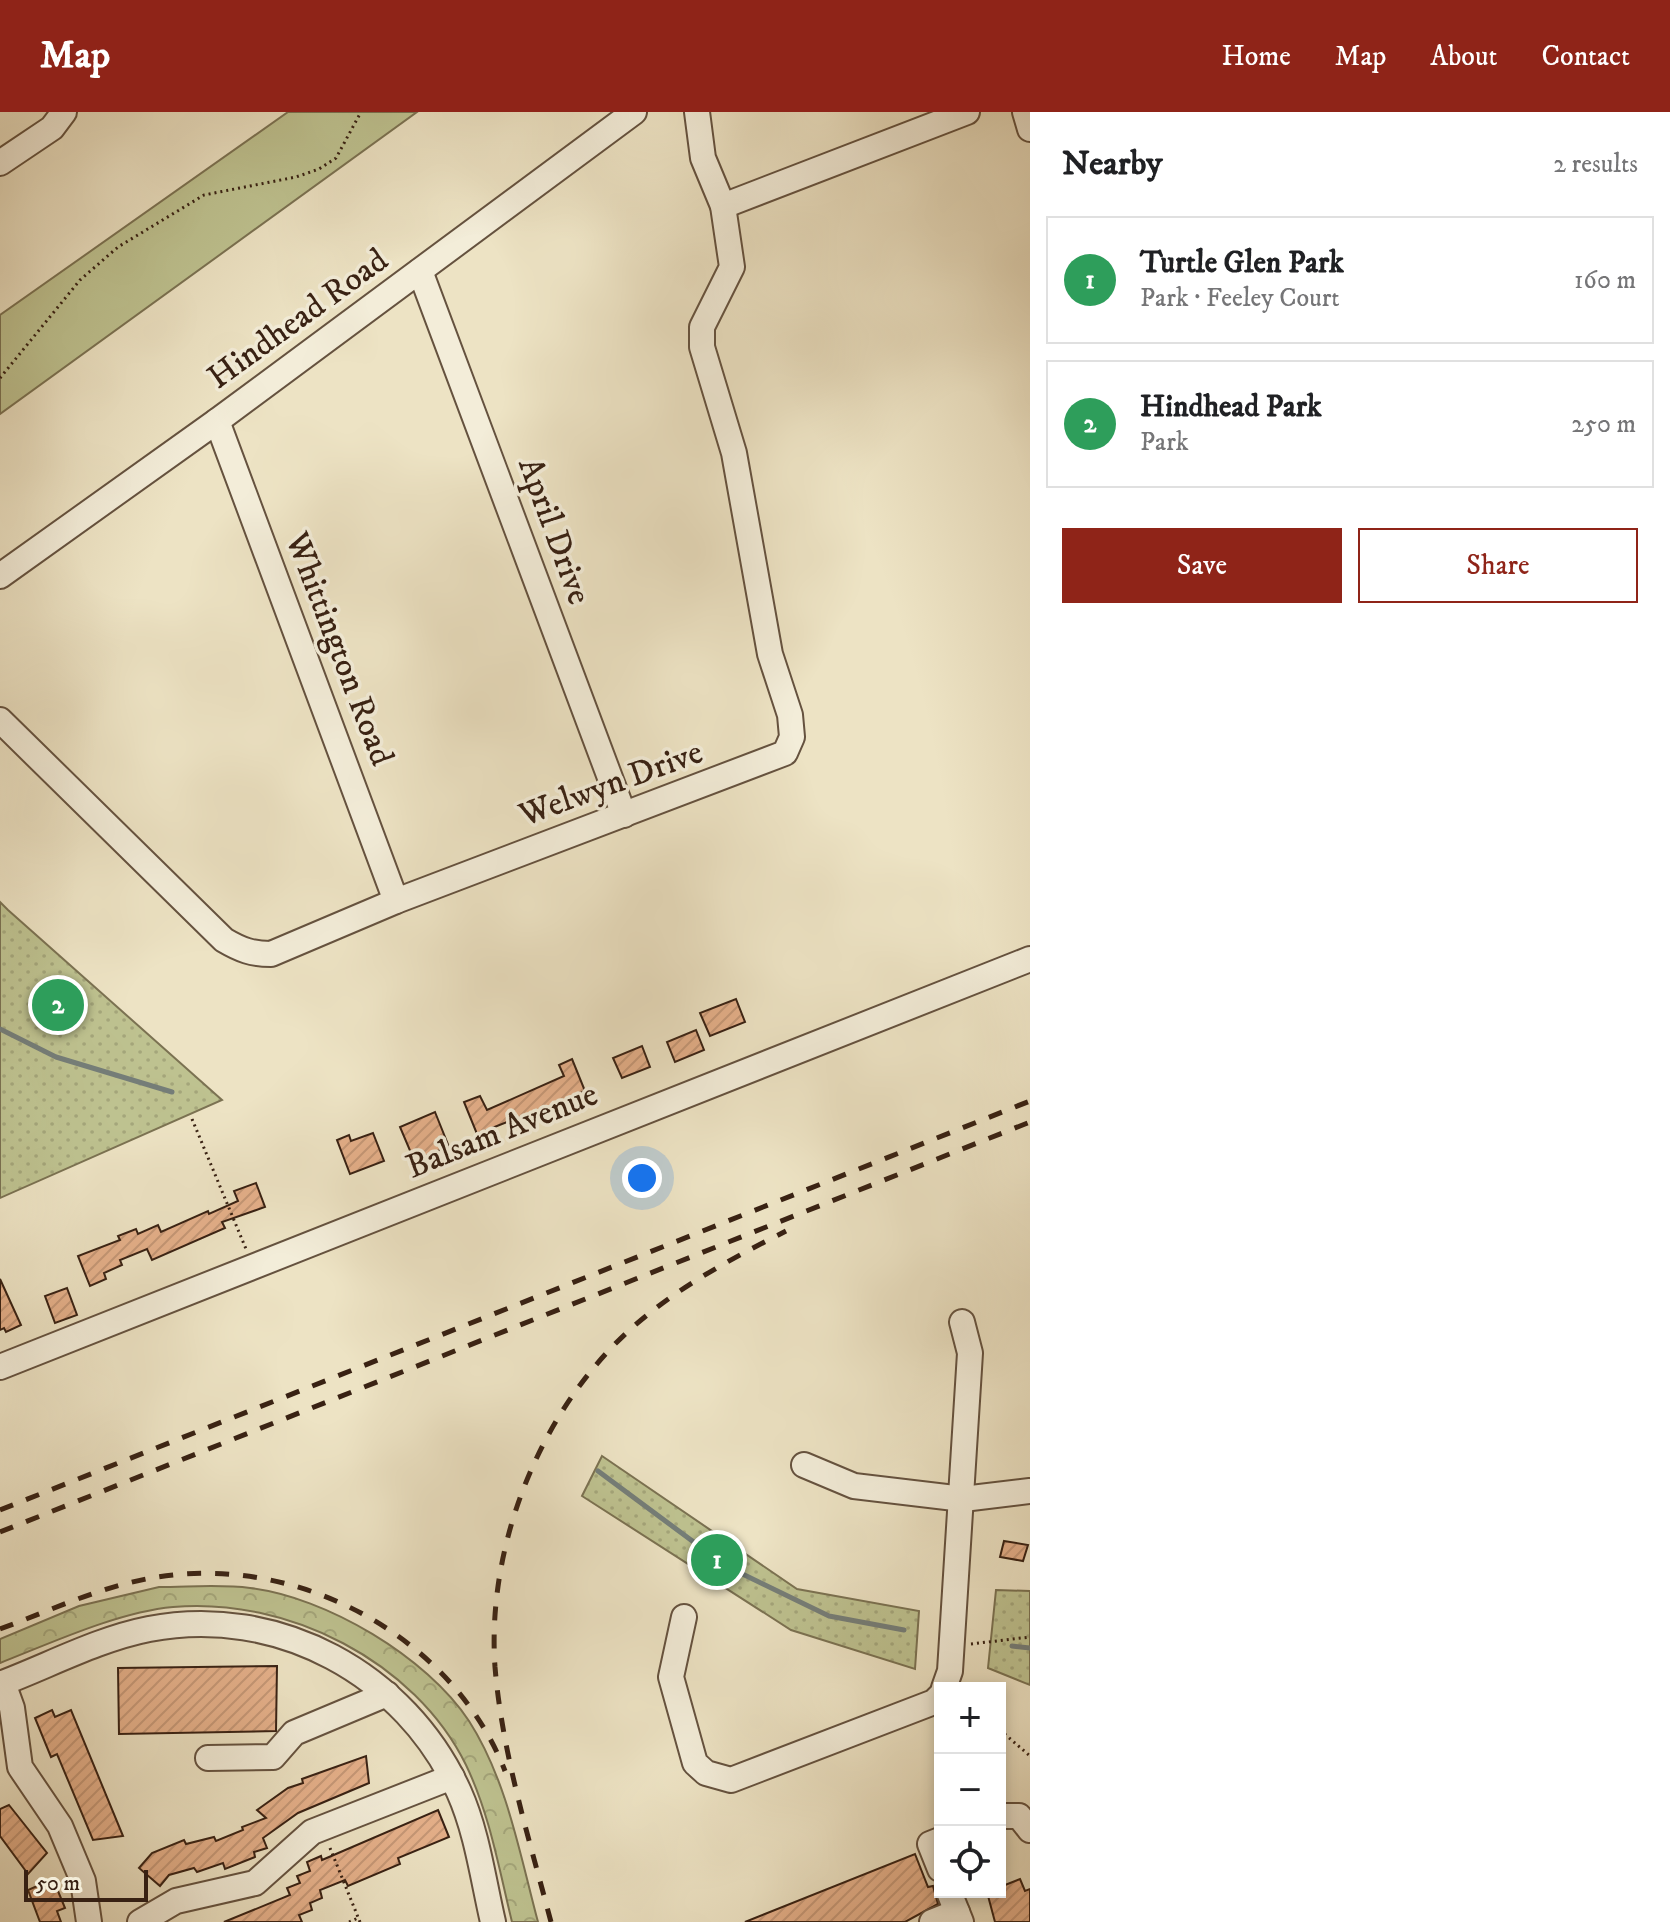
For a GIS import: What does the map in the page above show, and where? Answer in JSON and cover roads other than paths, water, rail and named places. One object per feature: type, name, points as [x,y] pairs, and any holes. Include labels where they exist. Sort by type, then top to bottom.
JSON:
[{"type":"street","points":[[0,163],[52,128],[64,112]]},
{"type":"street","name":"Hindhead Road","points":[[0,576],[217,421],[634,112]]},
{"type":"street","points":[[697,112],[703,158],[723,206],[967,112]]},
{"type":"street","points":[[1025,112],[1030,129]]},
{"type":"street","name":"Welwyn Drive","points":[[0,720],[224,940],[244,952],[271,954],[396,901],[765,764],[785,753],[792,737],[790,715],[770,654],[734,453],[702,347],[702,327],[732,267],[723,206]]},
{"type":"street","name":"April Drive","points":[[420,271],[624,815]]},
{"type":"street","name":"Whittington Road","points":[[217,421],[396,901]]},
{"type":"street","name":"Balsam Avenue","points":[[0,1367],[1030,959]]},
{"type":"street","points":[[945,1682],[952,1648],[970,1353],[962,1322]]},
{"type":"street","points":[[804,1465],[854,1486],[963,1499],[1030,1491]]},
{"type":"street","points":[[684,1617],[671,1677],[695,1763],[718,1777],[731,1780],[934,1702]]},
{"type":"street","points":[[89,1922],[83,1881],[60,1826],[20,1767],[12,1708],[2,1683],[133,1633],[198,1623],[259,1630],[295,1640],[351,1666],[387,1694],[424,1734],[452,1777],[470,1822],[493,1922]]},
{"type":"street","points":[[208,1758],[273,1757],[294,1733],[387,1694]]},
{"type":"street","points":[[140,1922],[176,1901],[255,1883],[302,1839],[322,1828],[452,1777]]},
{"type":"street","points":[[1006,1816],[1019,1816],[1030,1830]]},
{"type":"street","points":[[932,1922],[956,1909]]},
{"type":"waterway","points":[[0,1029],[56,1057],[172,1092]]},
{"type":"waterway","points":[[598,1471],[726,1566],[829,1616],[904,1630]]},
{"type":"waterway","points":[[1012,1646],[1030,1648]]},
{"type":"railway","points":[[0,1510],[1030,1101]]},
{"type":"railway","points":[[0,1532],[1030,1122]]},
{"type":"railway","points":[[551,1922],[510,1763],[495,1667],[495,1618],[501,1569],[512,1521],[552,1428],[579,1387],[610,1349],[679,1291],[786,1231]]},
{"type":"railway","points":[[0,1629],[85,1596],[150,1578],[225,1574],[276,1581],[325,1596],[372,1619],[414,1648],[451,1684],[482,1725],[505,1771]]},
{"type":"place","name":"Hindhead Park","points":[[58,1005]]},
{"type":"place","name":"Turtle Glen Park","points":[[717,1560]]}]
